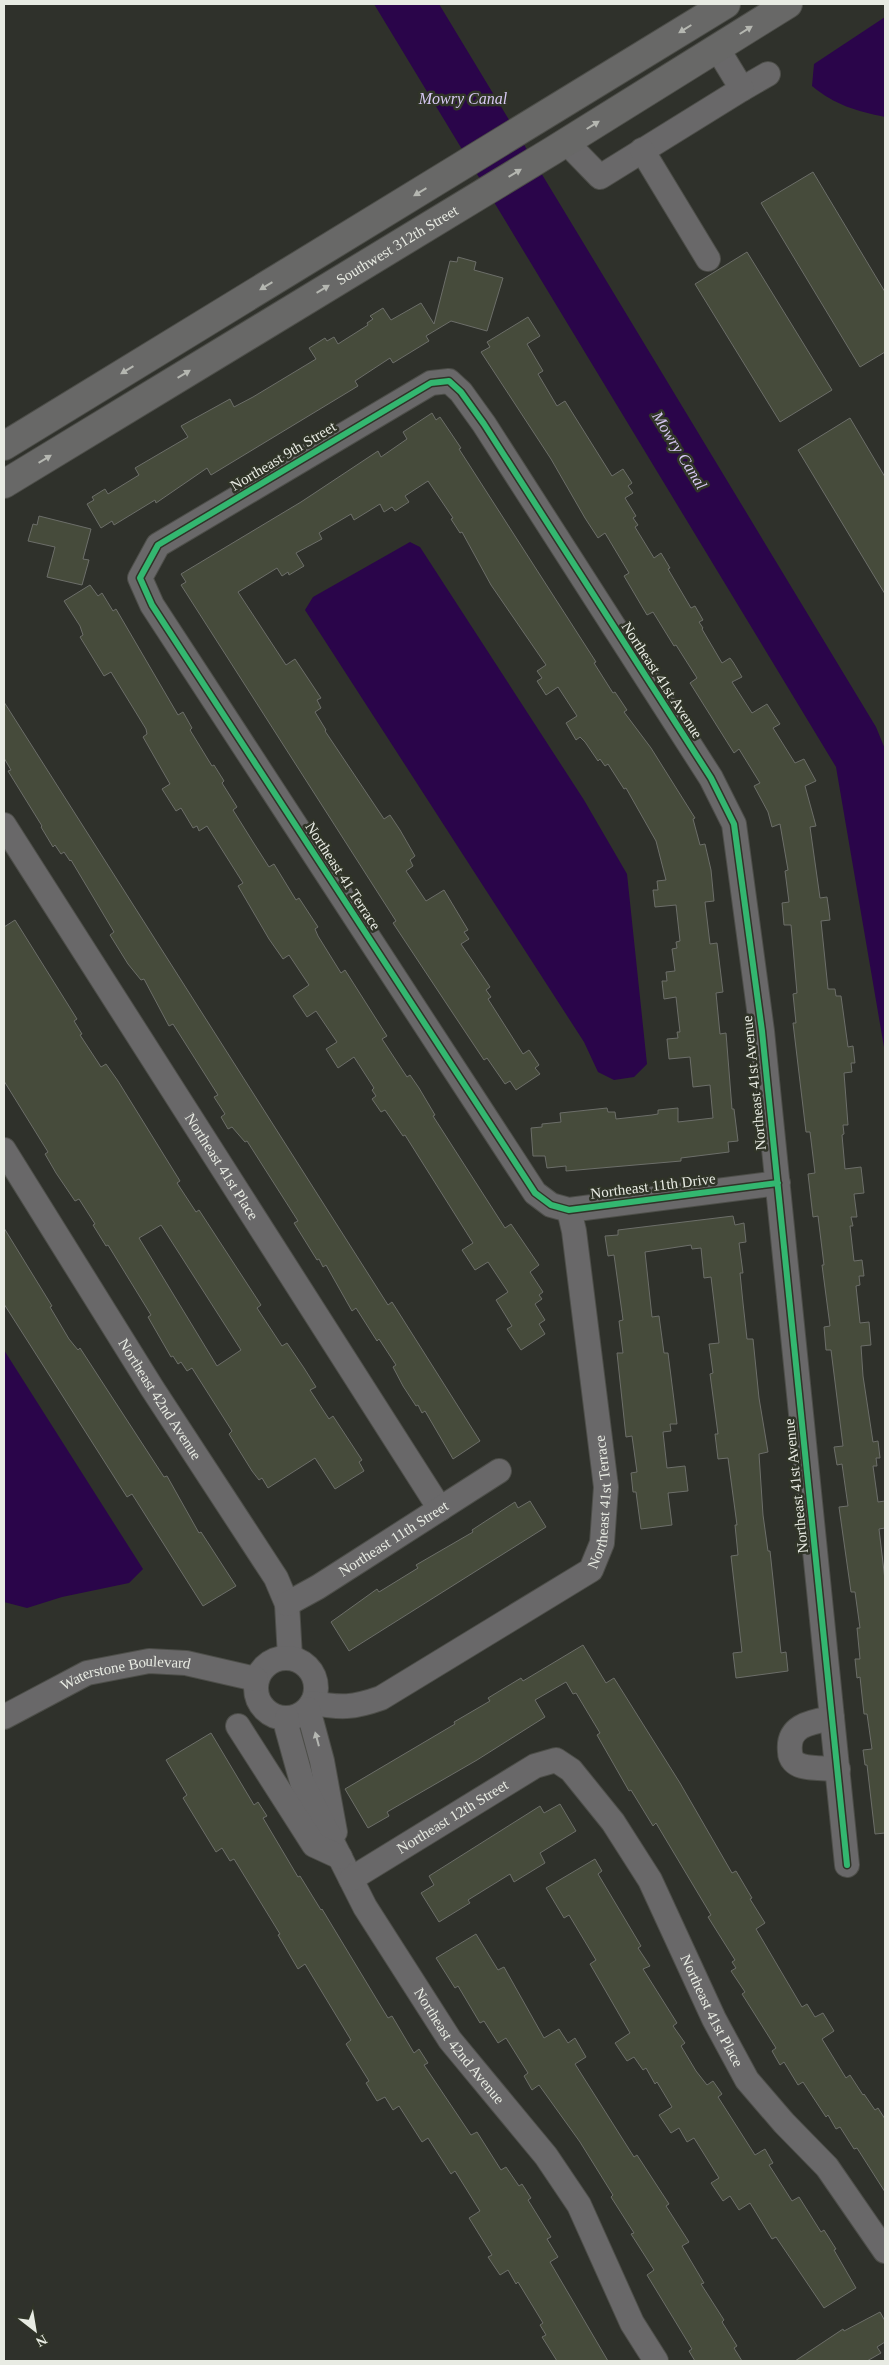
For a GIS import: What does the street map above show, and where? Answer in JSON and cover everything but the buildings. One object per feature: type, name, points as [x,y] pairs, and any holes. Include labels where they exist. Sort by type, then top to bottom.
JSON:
[{"type":"main road","points":[[4,446],[726,4]]},
{"type":"main road","name":"Southwest 312th Street","points":[[4,484],[559,146],[788,4]]},
{"type":"street","points":[[717,48],[742,89]]},
{"type":"street","points":[[559,146],[600,177],[768,74]]},
{"type":"street","points":[[642,150],[708,259]]},
{"type":"street","name":"Northeast 9th Street","points":[[143,570],[158,545],[431,383],[449,381]]},
{"type":"street","name":"Northeast 41st Avenue","points":[[449,381],[461,392],[484,424],[711,778],[734,824],[762,1031],[847,1865]]},
{"type":"street","name":"Northeast 41 Terrace","points":[[143,570],[140,578],[152,604],[535,1193]]},
{"type":"street","name":"Northeast 41st Place","points":[[4,825],[440,1509]]},
{"type":"street","name":"Northeast 42nd Avenue","points":[[4,1150],[152,1388],[276,1578],[287,1604],[290,1657]]},
{"type":"street","name":"Northeast 11th Drive","points":[[535,1193],[551,1205],[569,1210],[778,1183]]},
{"type":"street","name":"Northeast 41st Terrace","points":[[302,1710],[358,1707],[381,1698],[590,1570],[602,1543],[606,1487],[574,1231],[569,1210]]},
{"type":"street","name":"Northeast 11th Street","points":[[287,1604],[318,1587],[499,1471]]},
{"type":"street","points":[[290,1657],[303,1662],[311,1670],[316,1681],[316,1693],[302,1710],[273,1716],[265,1711],[258,1700],[255,1687],[259,1672],[277,1658],[290,1657]]},
{"type":"street","name":"Waterstone Boulevard","points":[[4,1717],[87,1673],[148,1661],[186,1664],[256,1679]]},
{"type":"street","points":[[302,1710],[324,1770],[340,1857]]},
{"type":"street","name":"Northeast 42nd Avenue","points":[[302,1710],[287,1728],[300,1776],[365,1907],[450,2040],[546,2156],[579,2205],[632,2323],[656,2361]]},
{"type":"street","points":[[832,1718],[807,1723],[796,1729],[790,1738],[790,1756],[795,1762],[803,1766],[838,1769]]},
{"type":"street","points":[[238,1726],[314,1845],[340,1857]]},
{"type":"street","name":"Northeast 41st Place","points":[[556,1760],[571,1770],[613,1822],[650,1880],[714,2020],[747,2080],[784,2123],[827,2167],[885,2251]]},
{"type":"street","name":"Northeast 12th Street","points":[[351,1879],[534,1766],[556,1760]]},
{"type":"street","points":[[300,1776],[324,1770]]},
{"type":"water","name":"Mowry Canal","points":[[374,4],[439,4],[876,727],[885,749],[885,1053],[836,767]]},
{"type":"water","points":[[885,17],[885,117],[838,103],[812,86],[814,64]]},
{"type":"water","points":[[410,542],[420,547],[584,800],[627,874],[647,1064],[634,1077],[614,1080],[598,1072],[584,1042],[305,610],[313,597]]},
{"type":"water","points":[[4,1350],[143,1569],[129,1583],[62,1597],[27,1608],[4,1602]]},
{"type":"cycle path","points":[[778,1183],[569,1210],[551,1205],[535,1193],[152,605],[140,578],[158,545],[431,383],[449,381],[461,392],[484,424],[711,778],[734,824],[762,1031],[847,1865]]}]
